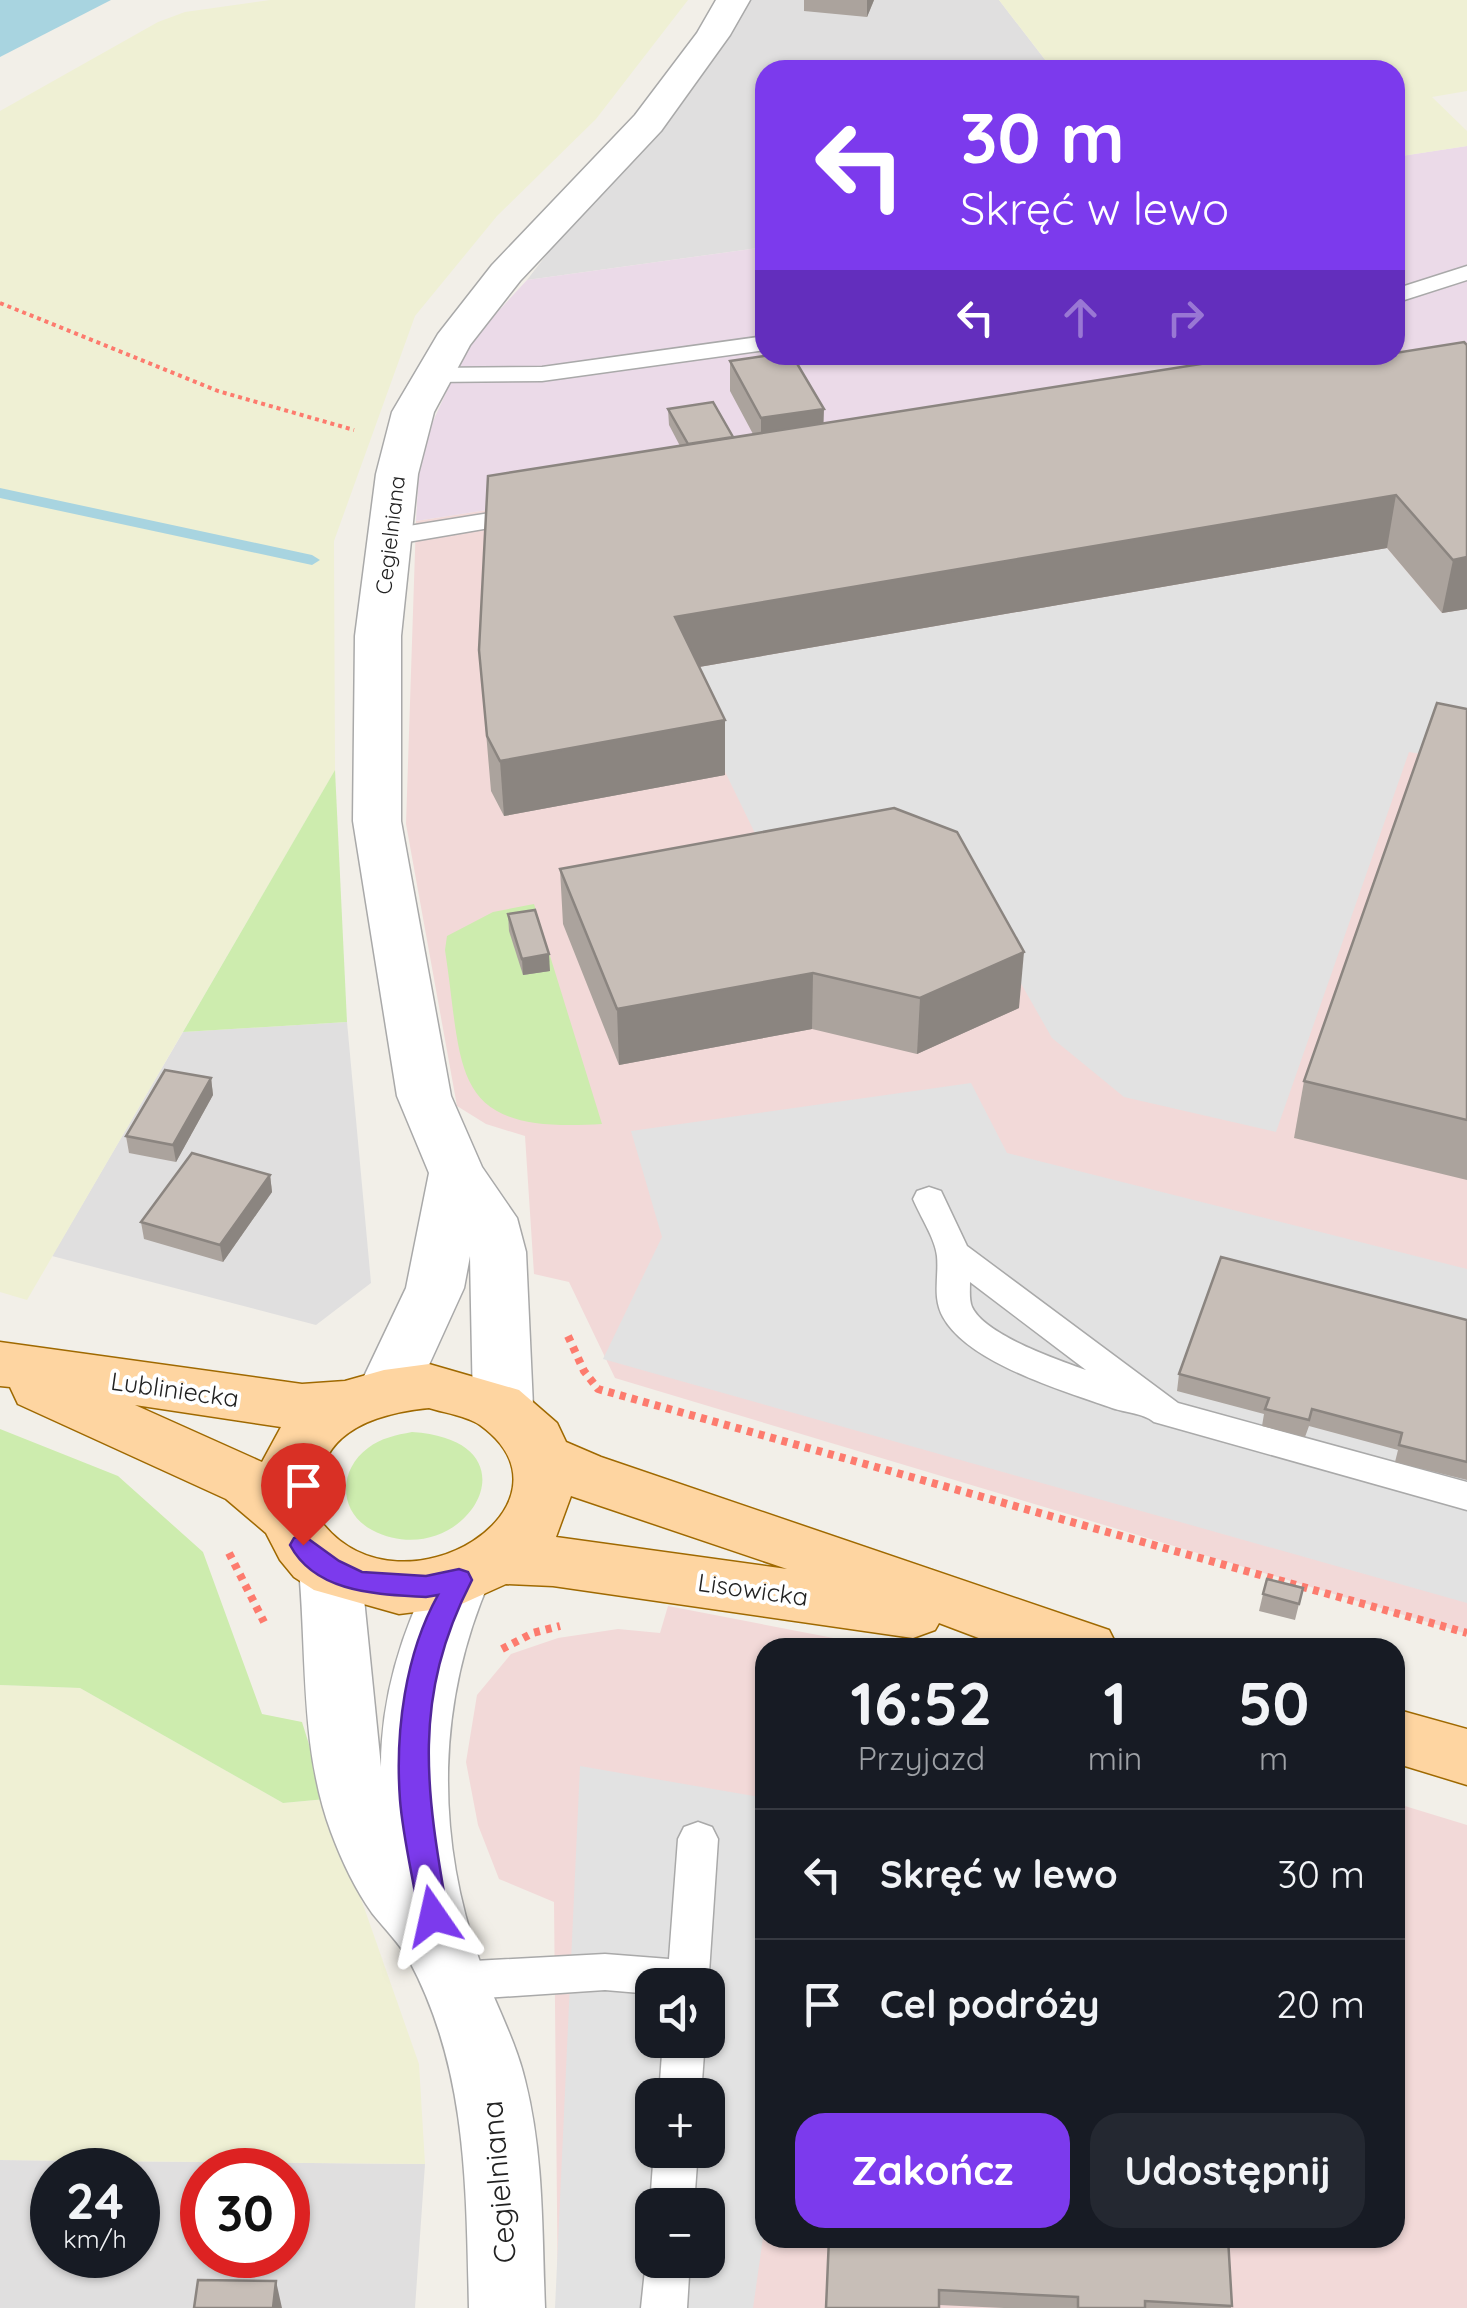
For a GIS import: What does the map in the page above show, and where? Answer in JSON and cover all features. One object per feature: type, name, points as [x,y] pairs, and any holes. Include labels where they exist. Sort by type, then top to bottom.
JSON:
[{"type":"main road","name":"Lubliniecka","points":[[0,1367],[302,1407],[369,1396]]},
{"type":"main road","name":"Lubliniecka","points":[[0,1367],[248,1482],[287,1516]]},
{"type":"main road","points":[[428,1386],[468,1391],[502,1406],[529,1429],[544,1458],[546,1485],[540,1512],[525,1536],[480,1570],[426,1587],[392,1587],[359,1582],[330,1569],[303,1545],[287,1516],[284,1484],[296,1452],[317,1424],[369,1396],[428,1386]]},
{"type":"main road","name":"Lisowicka","points":[[544,1458],[627,1495],[834,1559],[1052,1638]]},
{"type":"main road","name":"Lisowicka","points":[[480,1570],[553,1561],[1005,1624]]},
{"type":"main road","points":[[1405,1739],[1467,1757]]},
{"type":"street","name":"Cegielniana","points":[[502,1406],[498,1252],[489,1218],[457,1173],[424,1096],[377,821],[378,636],[404,439],[430,375],[506,273],[648,123],[703,50],[733,0]]},
{"type":"street","points":[[369,1396],[434,1288],[457,1173]]},
{"type":"street","name":"Cegielniana","points":[[330,1569],[346,1763],[362,1826],[382,1869],[447,1963]]},
{"type":"street","name":"Cegielniana","points":[[480,1570],[439,1618],[417,1698],[414,1799],[447,1963],[477,2035],[499,2132],[508,2308]]},
{"type":"lane","points":[[1405,293],[1467,273]]},
{"type":"lane","points":[[430,375],[542,374],[755,344]]},
{"type":"lane","points":[[390,537],[545,512]]},
{"type":"lane","points":[[929,1199],[954,1253],[954,1303],[970,1329],[1084,1384],[1167,1413],[1467,1496]]},
{"type":"lane","points":[[954,1253],[1167,1413]]},
{"type":"lane","points":[[689,1968],[698,1839]]},
{"type":"lane","points":[[447,1963],[635,1976]]},
{"type":"lane","points":[[664,2308],[666,2278]]},
{"type":"path","points":[[0,303],[186,381],[255,405],[404,439]]},
{"type":"path","points":[[562,1323],[584,1371],[598,1388],[1467,1633]]},
{"type":"path","points":[[220,1541],[240,1568],[268,1630]]},
{"type":"path","points":[[490,1658],[533,1633],[578,1624]]},
{"type":"shaded area","points":[[743,0],[999,0],[1045,60],[755,60],[755,248],[527,280]]},
{"type":"shaded area","points":[[1467,146],[1467,358],[416,521],[420,450],[468,344],[527,280],[755,248],[755,365],[1405,365],[1405,155]]},
{"type":"shaded area","points":[[1467,358],[1467,1634],[615,1378],[569,1282],[534,1274],[525,1136],[486,1124],[457,1106],[406,824],[416,521]]},
{"type":"shaded area","points":[[1387,548],[1442,613],[1467,609],[1467,761],[1409,752],[1276,1132],[1124,1097],[1052,1038],[953,864],[768,860],[676,671]]},
{"type":"shaded area","points":[[347,1022],[371,1283],[316,1325],[52,1256],[183,1032]]},
{"type":"shaded area","points":[[971,1083],[1007,1153],[1467,1269],[1467,1603],[603,1359],[662,1237],[631,1131]]},
{"type":"shaded area","points":[[668,1606],[833,1638],[755,1638],[755,2248],[1405,2248],[1405,1806],[1467,1825],[1467,2308],[558,2308],[554,1902],[499,1879],[478,1825],[466,1762],[477,1695],[511,1654],[558,1638],[618,1629],[660,1633]]},
{"type":"shaded area","points":[[580,1766],[755,1796],[755,2248],[762,2248],[753,2308],[555,2308]]},
{"type":"shaded area","points":[[0,2160],[30,2160],[30,2278],[160,2278],[160,2162],[180,2162],[180,2278],[310,2278],[310,2163],[425,2164],[415,2308],[0,2308]]},
{"type":"green space","points":[[270,0],[688,0],[596,119],[497,216],[415,316],[334,541],[335,770],[27,1300],[0,1292],[0,111],[158,22],[185,12]]},
{"type":"green space","points":[[999,0],[1467,0],[1467,91],[1432,97],[1467,131],[1467,146],[1405,155],[1405,60],[1045,60]]},
{"type":"green space","points":[[335,770],[347,1022],[183,1032]]},
{"type":"green space","points":[[534,904],[602,1124],[552,1125],[515,1119],[490,1106],[473,1088],[462,1063],[445,950],[447,936],[493,912]]},
{"type":"green space","points":[[0,1429],[118,1476],[203,1552],[262,1714],[302,1722],[326,1799],[283,1803],[80,1688],[0,1685]]},
{"type":"green space","points":[[412,1432],[453,1441],[475,1458],[482,1479],[476,1502],[460,1522],[435,1536],[405,1540],[372,1530],[361,1522],[353,1513],[346,1490],[351,1468],[368,1448],[383,1439]]},
{"type":"green space","points":[[0,1685],[80,1688],[283,1803],[326,1799],[419,2064],[425,2164],[310,2163],[310,2148],[180,2148],[180,2162],[160,2162],[160,2148],[30,2148],[30,2160],[0,2160]]},
{"type":"water","points":[[0,0],[111,0],[0,57]]},
{"type":"building","points":[[1464,342],[1467,345],[1467,557],[1453,560],[1396,495],[675,617],[725,720],[500,761],[487,736],[479,650],[488,476],[1194,365],[1405,365],[1405,351]]},
{"type":"building","points":[[755,357],[755,365],[798,365],[824,409],[761,418],[730,361]]},
{"type":"building","points":[[713,402],[733,437],[688,444],[668,409]]},
{"type":"building","points":[[1437,703],[1467,709],[1467,1120],[1304,1081]]},
{"type":"building","points":[[894,808],[957,832],[1024,952],[920,998],[813,973],[617,1009],[560,869]]},
{"type":"building","points":[[535,910],[549,954],[522,959],[508,914]]},
{"type":"building","points":[[165,1070],[211,1078],[173,1145],[126,1136]]},
{"type":"building","points":[[192,1153],[270,1175],[220,1245],[141,1222]]},
{"type":"building","points":[[1221,1257],[1467,1320],[1467,1462],[1399,1445],[1402,1433],[1312,1409],[1309,1420],[1265,1409],[1269,1398],[1179,1374]]},
{"type":"building","points":[[1267,1579],[1303,1588],[1299,1604],[1263,1594]]},
{"type":"building","points":[[829,2248],[1229,2248],[1232,2306],[1145,2301],[1145,2308],[1078,2308],[1078,2297],[939,2290],[939,2308],[826,2308]]},
{"type":"building","points":[[198,2280],[276,2281],[273,2308],[194,2308]]},
{"type":"waterway","points":[[0,493],[312,560]]},
{"type":"route","points":[[303,1545],[330,1569],[359,1582],[426,1587],[459,1580],[439,1618],[417,1698],[414,1799],[433,1916]]}]
